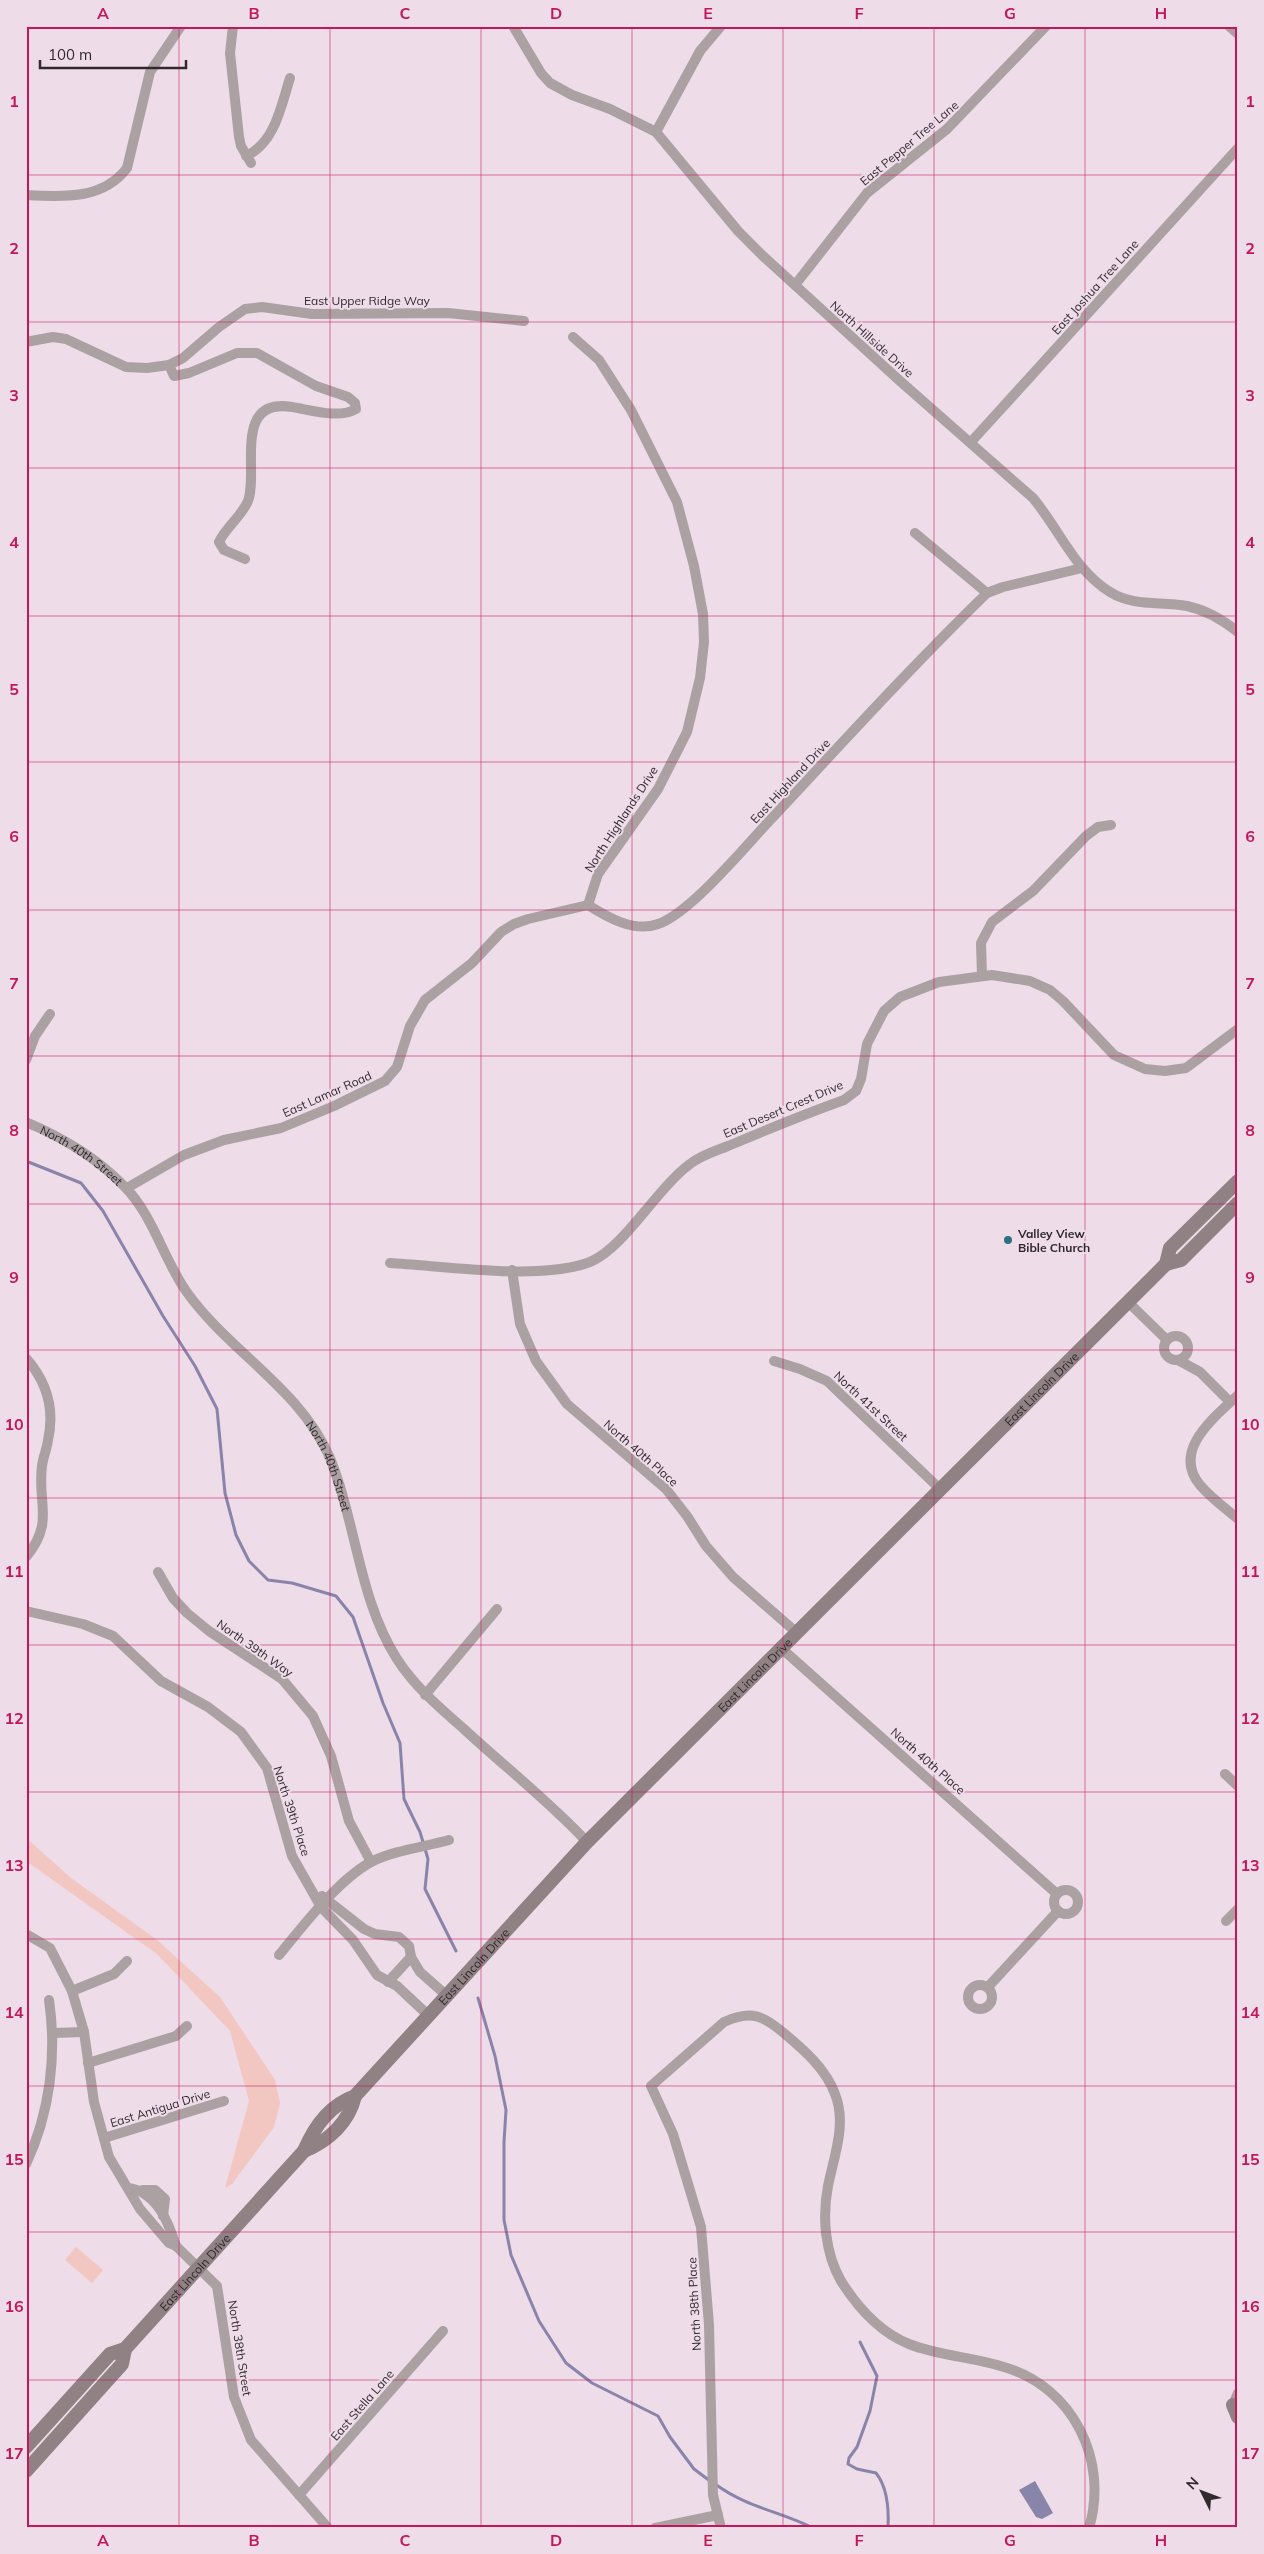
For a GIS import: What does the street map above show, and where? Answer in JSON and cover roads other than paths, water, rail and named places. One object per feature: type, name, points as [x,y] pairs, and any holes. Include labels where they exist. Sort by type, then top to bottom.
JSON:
[{"type":"main road","name":"East Lincoln Drive","points":[[1166,1264],[1170,1248],[1238,1181]]},
{"type":"main road","name":"East Lincoln Drive","points":[[26,2446],[110,2354],[125,2348],[304,2151],[322,2144],[351,2112],[355,2096],[587,1842],[1166,1264],[1181,1260],[1238,1204]]},
{"type":"main road","name":"East Lincoln Drive","points":[[26,2471],[122,2364],[125,2348]]},
{"type":"street","points":[[26,195],[85,195],[118,180],[127,168],[150,72],[181,26]]},
{"type":"street","points":[[233,26],[230,52],[239,137],[249,159],[267,139],[278,118],[290,78]]},
{"type":"street","name":"North Hillside Drive","points":[[513,26],[541,73],[550,83],[572,95],[610,109],[656,132],[738,230],[795,285],[1033,498],[1047,515],[1082,568],[1104,588],[1126,600],[1142,604],[1196,608],[1219,619],[1238,632]]},
{"type":"street","points":[[656,132],[700,51],[720,26]]},
{"type":"street","name":"East Pepper Tree Lane","points":[[795,285],[867,193],[947,129],[1046,26]]},
{"type":"street","points":[[1229,26],[1238,34]]},
{"type":"street","name":"East Joshua Tree Lane","points":[[971,442],[1238,148]]},
{"type":"street","name":"East Upper Ridge Way","points":[[26,342],[53,337],[66,339],[126,367],[147,368],[169,365],[183,358],[245,309],[262,308],[312,314],[448,313],[524,321]]},
{"type":"street","name":"North Highlands Drive","points":[[573,336],[598,360],[632,410],[677,502],[696,576],[703,614],[704,642],[700,678],[687,732],[658,789],[598,874],[588,905]]},
{"type":"street","points":[[169,365],[174,376],[189,373],[237,353],[257,353],[316,386],[348,397],[355,404],[356,409],[351,412],[338,413],[285,406],[266,409],[252,432],[249,454],[248,500],[240,515],[223,533],[219,542],[224,550],[245,559]]},
{"type":"street","points":[[915,533],[987,593],[1003,587],[1082,568]]},
{"type":"street","name":"East Highland Drive","points":[[588,905],[607,918],[638,927],[657,925],[675,916],[726,867],[922,657],[987,593]]},
{"type":"street","points":[[1111,824],[1098,827],[1086,836],[1033,891],[992,922],[981,943],[982,976],[1011,977],[1030,981],[1050,990],[1063,1001],[1114,1055],[1146,1069],[1165,1071],[1186,1068],[1238,1029]]},
{"type":"street","name":"East Lamar Road","points":[[127,1188],[184,1155],[224,1140],[281,1128],[334,1106],[385,1081],[397,1067],[410,1026],[425,1000],[472,963],[502,932],[514,924],[528,919],[588,905]]},
{"type":"street","name":"East Desert Crest Drive","points":[[390,1263],[512,1270],[555,1270],[571,1268],[592,1261],[610,1249],[670,1181],[690,1163],[757,1132],[844,1100],[856,1091],[861,1079],[867,1044],[873,1028],[884,1011],[900,997],[938,982],[982,976]]},
{"type":"street","points":[[26,1060],[35,1036],[50,1014]]},
{"type":"street","name":"North 40th Street","points":[[26,1122],[64,1139],[93,1158],[127,1188],[149,1222],[185,1290],[202,1312],[222,1335],[284,1391],[315,1430],[330,1458],[362,1572],[383,1632],[396,1658],[425,1694],[587,1842]]},
{"type":"street","name":"North 40th Place","points":[[512,1270],[520,1324],[536,1361],[567,1404],[666,1489],[687,1516],[706,1546],[733,1577],[796,1632]]},
{"type":"street","points":[[1128,1302],[1167,1340]]},
{"type":"street","points":[[1200,1372],[1188,1351],[1186,1342],[1180,1337],[1173,1337],[1167,1340],[1164,1347],[1165,1354],[1170,1359],[1178,1360],[1200,1372],[1234,1399],[1196,1439],[1192,1452],[1192,1465],[1199,1483],[1238,1519]]},
{"type":"street","points":[[1178,1360],[1183,1358],[1188,1351]]},
{"type":"street","points":[[26,1358],[42,1382],[50,1403],[51,1417],[49,1438],[42,1465],[43,1522],[39,1539],[26,1557]]},
{"type":"street","name":"North 41st Street","points":[[774,1361],[800,1369],[826,1381],[940,1489]]},
{"type":"street","name":"North 39th Way","points":[[158,1572],[173,1598],[187,1614],[209,1631],[282,1679],[313,1716],[332,1756],[349,1821],[371,1862]]},
{"type":"street","points":[[425,1694],[497,1609]]},
{"type":"street","name":"North 39th Place","points":[[26,1611],[83,1624],[113,1636],[161,1681],[208,1708],[241,1732],[267,1768],[292,1856],[308,1885],[357,1945],[377,1975],[397,1986],[428,2015]]},
{"type":"street","name":"North 40th Place","points":[[780,1648],[1057,1894]]},
{"type":"street","points":[[1225,1774],[1238,1786]]},
{"type":"street","points":[[279,1955],[324,1903],[371,1862],[408,1850],[449,1840]]},
{"type":"street","points":[[1064,1890],[1072,1892],[1078,1902],[1072,1912],[1065,1914],[1058,1911],[1054,1904],[1057,1894],[1064,1890]]},
{"type":"street","name":"North 39th Place","points":[[324,1903],[375,1934],[399,1937],[410,1946],[411,1957],[420,1972],[446,1995]]},
{"type":"street","points":[[1226,1921],[1238,1909]]},
{"type":"street","points":[[988,1987],[1058,1911]]},
{"type":"street","name":"East Antigua Drive","points":[[26,1934],[50,1948],[72,1991],[84,2032],[94,2102],[109,2157],[140,2209],[169,2243],[181,2250]]},
{"type":"street","points":[[388,1982],[411,1957]]},
{"type":"street","points":[[72,1991],[114,1974],[127,1961]]},
{"type":"street","points":[[26,2164],[42,2119],[50,2085],[54,2034],[49,2000]]},
{"type":"street","name":"North 38th Place","points":[[721,2528],[713,2495],[709,2325],[701,2227],[673,2134],[651,2086],[724,2022],[739,2015],[753,2015],[770,2021],[807,2054],[827,2076],[836,2095],[840,2135],[824,2214],[827,2241],[838,2275],[853,2301],[866,2316],[908,2344],[1005,2367],[1030,2376],[1047,2387],[1061,2401],[1085,2438],[1093,2465],[1095,2508],[1089,2528]]},
{"type":"street","points":[[88,2062],[176,2036],[187,2026]]},
{"type":"street","points":[[54,2034],[84,2032]]},
{"type":"street","name":"East Antigua Drive","points":[[104,2138],[224,2102]]},
{"type":"street","name":"East Antigua Drive","points":[[129,2188],[155,2190],[165,2199],[163,2217],[181,2250],[198,2268]]},
{"type":"street","name":"North 38th Street","points":[[198,2268],[217,2286],[234,2397],[240,2418],[251,2440],[328,2528]]},
{"type":"street","name":"East Stella Lane","points":[[299,2495],[443,2331]]},
{"type":"street","points":[[654,2528],[718,2515]]},
{"type":"waterway","points":[[26,1161],[81,1183],[103,1211],[163,1316],[195,1366],[217,1409],[225,1493],[236,1535],[249,1561],[268,1580],[292,1583],[336,1596],[353,1617],[383,1703],[400,1743],[404,1799],[420,1832],[428,1859],[425,1889],[456,1951]]},
{"type":"waterway","points":[[478,1998],[495,2056],[506,2110],[504,2220],[511,2255],[539,2321],[566,2363],[592,2383],[658,2416],[670,2437],[694,2469],[710,2481]]},
{"type":"waterway","points":[[860,2342],[877,2376],[870,2411],[857,2447],[849,2458],[848,2464],[857,2469],[876,2473],[880,2479],[887,2499],[888,2528]]},
{"type":"waterway","points":[[715,2484],[739,2499],[813,2528]]},
{"type":"place","name":"Valley View Bible Church","points":[[1008,1240]]}]
